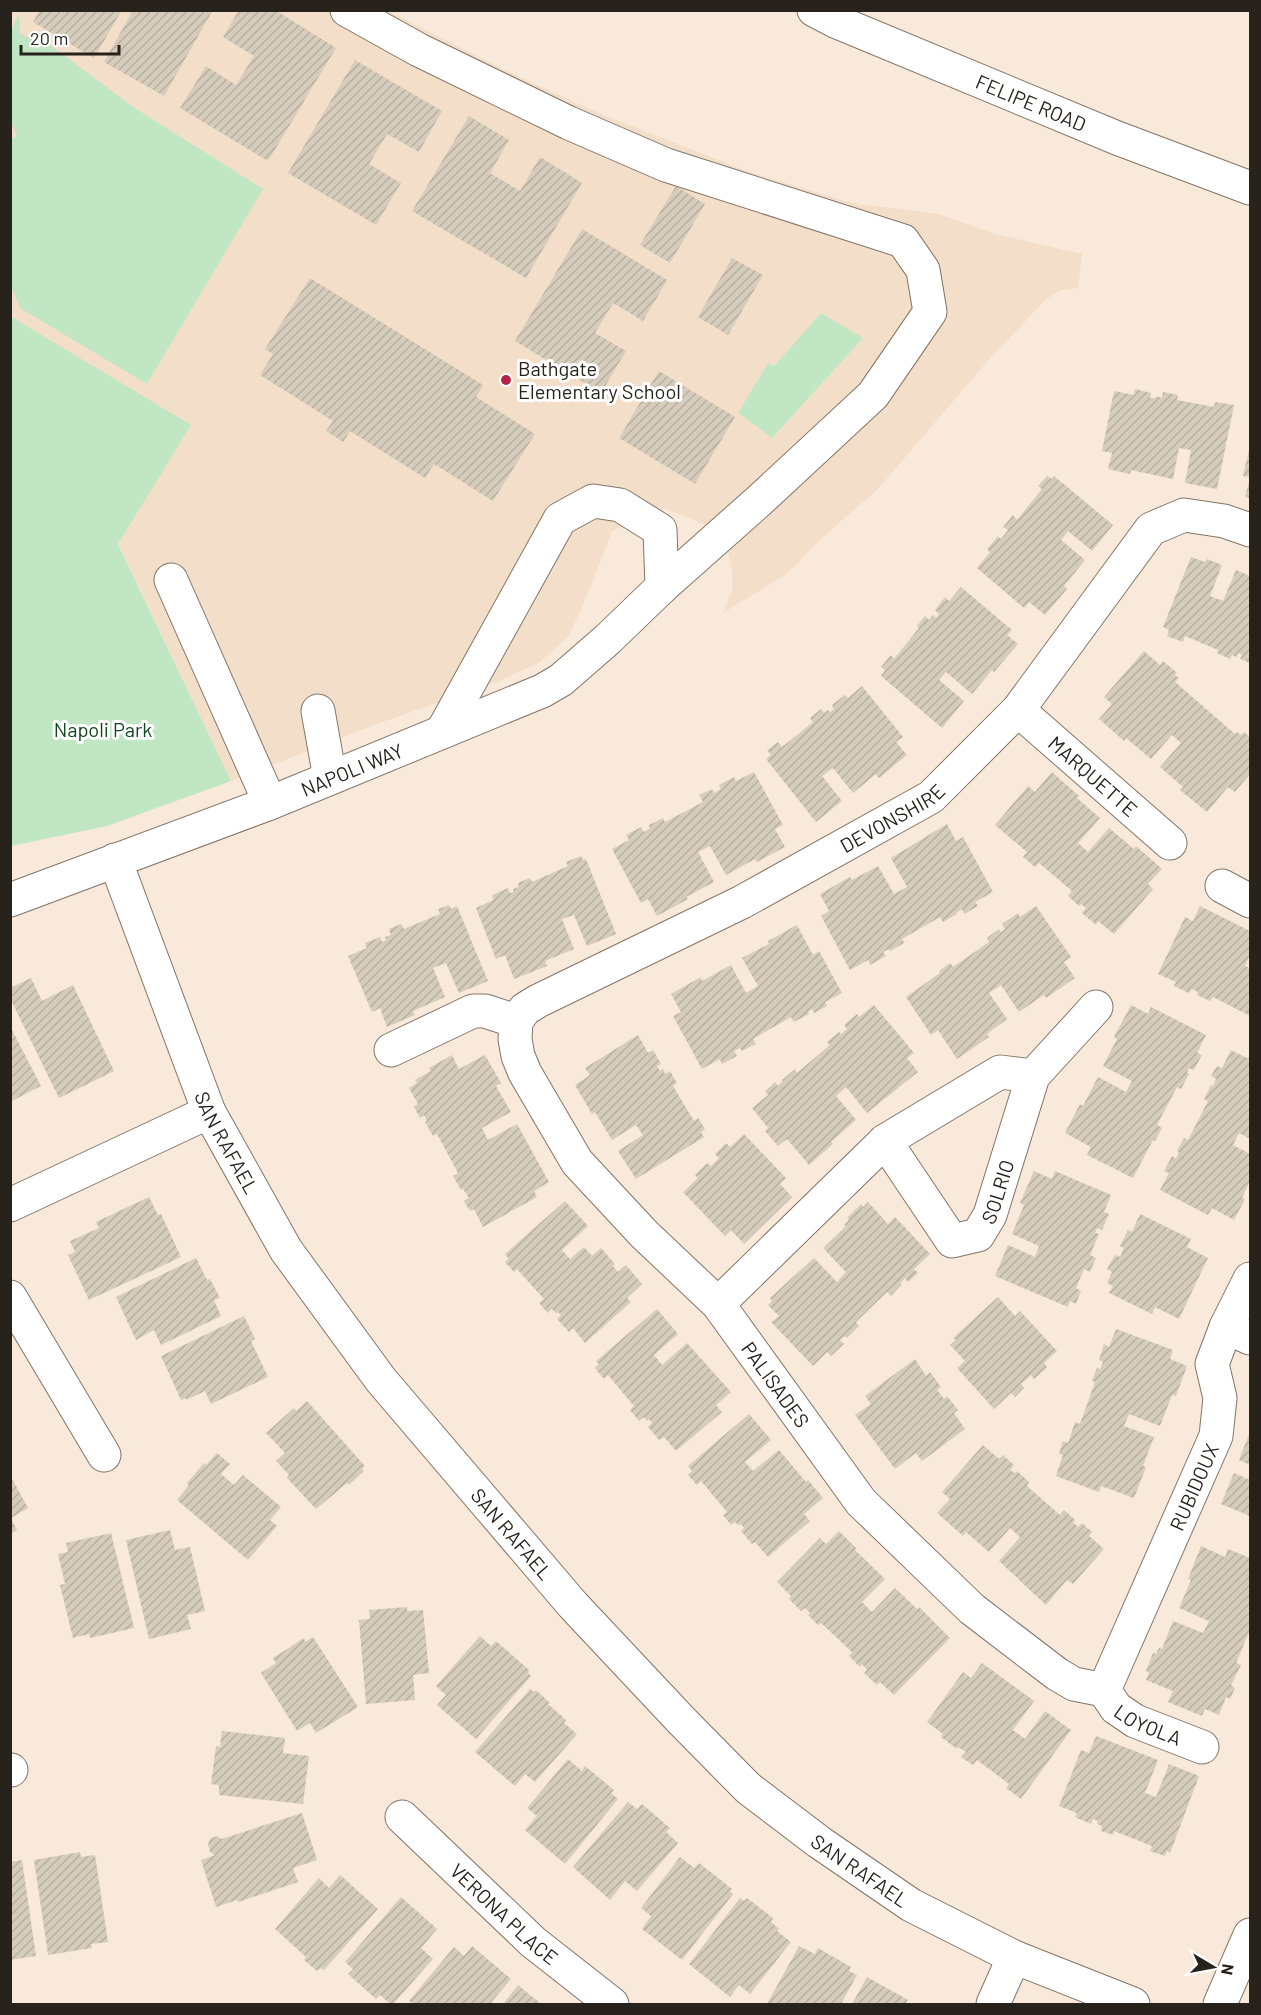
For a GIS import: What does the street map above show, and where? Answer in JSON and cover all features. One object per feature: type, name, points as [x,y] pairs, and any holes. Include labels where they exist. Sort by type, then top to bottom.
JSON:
[{"type":"street","name":"NAPOLI WAY","points":[[10,900],[270,803],[542,691],[561,680],[761,500],[873,395],[930,312],[923,270],[903,242],[666,165],[558,117],[419,50],[347,10]]},
{"type":"street","name":"FELIPE ROAD","points":[[814,10],[835,21],[1117,138],[1251,188]]},
{"type":"street","points":[[442,732],[560,519],[593,501],[620,505],[660,530],[662,587]]},
{"type":"street","name":"DEVONSHIRE","points":[[516,1021],[525,1009],[538,1001],[742,902],[931,797],[1018,710],[1151,529],[1184,515],[1224,521],[1251,530]]},
{"type":"street","points":[[171,580],[270,803]]},
{"type":"street","name":"MARQUETTE","points":[[1018,710],[1170,843]]},
{"type":"street","points":[[318,711],[330,778]]},
{"type":"street","name":"SAN RAFAEL","points":[[115,860],[208,1112],[286,1250],[381,1380],[573,1605],[748,1788],[819,1842],[911,1905],[1014,1957],[1134,2004]]},
{"type":"street","points":[[1222,886],[1251,900]]},
{"type":"street","name":"SOLRIO","points":[[885,1141],[952,1241],[978,1235],[990,1215],[1033,1076],[1096,1007]]},
{"type":"street","points":[[390,1050],[473,1011],[485,1011],[516,1021]]},
{"type":"street","name":"PALISADES","points":[[516,1021],[515,1039],[518,1056],[577,1162],[644,1234],[718,1304],[861,1502],[972,1609],[1057,1674],[1074,1684],[1104,1690]]},
{"type":"street","points":[[718,1304],[885,1141],[1000,1072],[1033,1076]]},
{"type":"street","points":[[10,1205],[208,1112]]},
{"type":"street","name":"RUBIDOUX","points":[[1104,1690],[1216,1436],[1220,1398],[1212,1364],[1238,1332],[1251,1279]]},
{"type":"street","points":[[10,1297],[104,1455]]},
{"type":"street","name":"LOYOLA","points":[[1104,1690],[1116,1708],[1126,1715],[1202,1748]]},
{"type":"street","name":"VERONA PLACE","points":[[402,1817],[533,1942],[612,2004]]},
{"type":"street","points":[[1220,2004],[1251,1935]]},
{"type":"street","points":[[993,2004],[1014,1957]]},
{"type":"shaded area","name":"Bathgate Elementary School","points":[[11,11],[388,11],[505,70],[603,115],[755,174],[852,203],[939,214],[995,234],[1082,254],[1078,288],[1061,290],[1045,300],[986,363],[878,489],[823,537],[788,573],[723,613],[733,588],[728,552],[714,528],[666,509],[612,531],[569,636],[540,662],[499,681],[377,724],[231,781],[11,316]]},
{"type":"green space","points":[[19,14],[20,34],[50,45],[133,107],[263,189],[147,384],[20,308],[11,286],[10,139],[17,136],[11,123],[11,30]]},
{"type":"green space","points":[[821,313],[863,338],[772,438],[738,413],[768,363],[774,366]]},
{"type":"green space","name":"Napoli Park","points":[[10,316],[191,425],[118,544],[231,781],[107,826],[11,846]]},
{"type":"building","points":[[40,10],[122,10],[94,58],[33,22]]},
{"type":"building","points":[[133,10],[213,10],[164,96],[104,62]]},
{"type":"building","points":[[239,10],[275,10],[336,48],[268,161],[180,108],[206,66],[236,85],[254,56],[223,37]]},
{"type":"building","points":[[355,60],[442,111],[419,152],[387,134],[369,164],[401,183],[376,225],[288,173]]},
{"type":"building","points":[[469,116],[509,140],[490,173],[520,191],[540,157],[582,183],[526,278],[412,211]]},
{"type":"building","points":[[676,186],[705,204],[670,263],[640,245]]},
{"type":"building","points":[[582,229],[667,280],[643,321],[613,303],[595,333],[626,351],[601,393],[515,341]]},
{"type":"building","points":[[732,258],[763,275],[728,335],[698,317]]},
{"type":"building","name":"Bathgate Elementary School","points":[[310,278],[483,385],[476,397],[535,434],[493,501],[434,464],[425,478],[350,431],[343,442],[326,431],[333,421],[260,375],[273,354],[265,349]]},
{"type":"building","points":[[659,371],[735,417],[695,484],[619,438]]},
{"type":"building","points":[[1135,389],[1151,393],[1150,398],[1156,398],[1156,396],[1162,398],[1163,392],[1178,395],[1177,400],[1214,407],[1215,402],[1234,405],[1217,489],[1185,483],[1191,450],[1179,448],[1173,479],[1131,470],[1130,474],[1108,469],[1112,453],[1102,451],[1114,391],[1134,395]]},
{"type":"building","points":[[1250,446],[1250,477],[1243,476]]},
{"type":"building","points":[[1047,476],[1052,479],[1054,476],[1113,525],[1092,551],[1068,531],[1061,540],[1085,560],[1064,586],[1067,589],[1045,615],[1029,602],[1024,608],[977,568],[990,552],[987,549],[998,536],[1001,539],[1008,530],[1003,527],[1013,515],[1017,520],[1042,489],[1038,486]]},
{"type":"building","points":[[1250,478],[1250,498],[1245,497]]},
{"type":"building","points":[[1191,557],[1205,562],[1207,559],[1222,565],[1210,596],[1223,601],[1236,570],[1250,576],[1250,663],[1240,659],[1242,655],[1238,653],[1237,657],[1232,655],[1230,659],[1217,653],[1218,650],[1185,636],[1183,642],[1167,636],[1169,630],[1163,627]]},
{"type":"building","points":[[961,587],[1012,630],[1007,635],[1018,644],[972,694],[946,672],[939,680],[964,701],[942,728],[881,676],[885,670],[881,667],[891,655],[894,659],[919,628],[917,626],[925,616],[929,620],[933,615],[936,618],[939,614],[935,610],[945,597],[949,601]]},
{"type":"building","points":[[1144,651],[1160,665],[1163,661],[1177,673],[1175,675],[1179,678],[1175,682],[1235,734],[1237,732],[1241,735],[1244,732],[1250,737],[1250,774],[1235,792],[1228,787],[1207,812],[1180,790],[1183,787],[1160,767],[1181,743],[1172,735],[1151,759],[1126,738],[1124,741],[1099,719],[1112,704],[1104,697]]},
{"type":"building","points":[[862,686],[903,737],[896,742],[907,755],[879,778],[876,774],[853,793],[833,768],[822,776],[842,801],[816,822],[766,759],[771,755],[767,750],[778,742],[782,747],[813,722],[810,718],[821,709],[824,713],[828,710],[830,712],[834,709],[832,705],[845,695],[848,698]]},
{"type":"building","points":[[754,772],[783,825],[775,829],[785,847],[757,862],[755,859],[726,875],[710,846],[698,852],[714,882],[657,916],[648,899],[641,903],[612,849],[629,840],[626,835],[641,827],[644,832],[650,828],[649,825],[663,818],[665,822],[703,802],[699,795],[712,789],[714,793],[721,789],[719,785],[734,777],[736,781]]},
{"type":"building","points":[[1052,772],[1100,818],[1078,843],[1088,852],[1109,828],[1134,849],[1136,846],[1162,869],[1148,884],[1153,889],[1114,934],[1098,921],[1096,925],[1082,913],[1086,908],[1081,904],[1079,906],[1068,896],[1072,891],[1039,863],[1035,867],[1023,857],[1027,852],[995,825],[1028,786],[1035,792]]},
{"type":"building","points":[[947,824],[956,841],[963,837],[993,892],[975,902],[978,906],[964,914],[962,909],[943,922],[940,917],[902,939],[904,943],[890,951],[889,949],[883,952],[886,956],[870,965],[868,960],[850,970],[821,916],[829,911],[820,894],[850,877],[852,880],[878,866],[894,894],[907,887],[891,858]]},
{"type":"building","points":[[581,856],[583,860],[586,859],[616,934],[587,946],[574,915],[562,919],[574,949],[545,961],[547,966],[514,979],[505,955],[496,959],[476,908],[493,900],[492,895],[508,888],[510,893],[514,892],[513,889],[519,887],[518,883],[530,878],[532,882],[568,866],[566,862]]},
{"type":"building","points":[[449,905],[451,909],[457,906],[488,981],[459,993],[446,963],[433,968],[445,997],[413,1011],[415,1015],[387,1027],[380,1008],[372,1012],[348,956],[367,948],[365,943],[380,937],[382,942],[386,940],[385,937],[391,935],[389,929],[401,924],[404,929],[440,914],[438,909]]},
{"type":"building","points":[[1036,906],[1071,957],[1064,962],[1075,978],[1046,998],[1044,995],[1019,1012],[1001,985],[989,993],[1007,1019],[987,1034],[989,1037],[957,1059],[938,1030],[931,1035],[906,997],[950,963],[953,967],[989,942],[987,938],[999,929],[1001,932],[1005,929],[1002,924],[1018,913],[1020,917]]},
{"type":"building","points":[[1200,906],[1250,931],[1250,955],[1245,966],[1250,968],[1250,1016],[1213,997],[1210,1001],[1197,995],[1198,992],[1192,989],[1189,993],[1174,986],[1176,982],[1158,974],[1185,917],[1193,921]]},
{"type":"building","points":[[797,925],[813,955],[819,951],[842,993],[825,1002],[827,1006],[814,1013],[812,1009],[808,1012],[809,1014],[794,1022],[791,1017],[753,1039],[756,1044],[742,1051],[740,1048],[734,1051],[737,1056],[722,1064],[720,1059],[702,1069],[673,1016],[681,1012],[671,994],[701,977],[702,981],[731,965],[746,993],[758,986],[742,958],[769,944],[768,941]]},
{"type":"building","points":[[31,978],[42,1001],[73,985],[114,1071],[59,1098],[10,998],[10,988]]},
{"type":"building","points":[[874,1005],[914,1053],[907,1058],[918,1072],[867,1113],[846,1087],[836,1096],[856,1120],[809,1165],[787,1139],[778,1146],[765,1131],[768,1128],[752,1108],[768,1095],[765,1091],[775,1082],[778,1086],[795,1069],[797,1073],[830,1045],[827,1042],[839,1032],[841,1034],[847,1029],[844,1025],[857,1014],[859,1017]]},
{"type":"building","points":[[1131,1005],[1148,1014],[1151,1007],[1206,1035],[1197,1053],[1202,1055],[1194,1070],[1189,1068],[1187,1073],[1189,1074],[1181,1089],[1177,1087],[1157,1125],[1162,1128],[1133,1178],[1087,1155],[1091,1147],[1065,1133],[1080,1104],[1083,1106],[1098,1077],[1126,1092],[1132,1081],[1103,1066],[1117,1039],[1114,1037]]},
{"type":"building","points":[[10,1026],[41,1086],[10,1102]]},
{"type":"building","points":[[638,1035],[648,1053],[653,1050],[661,1064],[657,1066],[660,1071],[663,1069],[665,1074],[670,1071],[677,1083],[673,1086],[694,1121],[698,1118],[705,1129],[701,1132],[704,1137],[636,1179],[618,1151],[643,1135],[636,1125],[612,1140],[595,1112],[592,1114],[575,1085],[590,1075],[585,1068]]},
{"type":"building","points":[[1231,1050],[1247,1058],[1250,1057],[1250,1139],[1239,1133],[1233,1145],[1250,1154],[1250,1181],[1242,1198],[1245,1199],[1234,1220],[1212,1208],[1208,1215],[1160,1190],[1169,1173],[1164,1171],[1172,1156],[1176,1159],[1179,1152],[1177,1151],[1184,1138],[1188,1140],[1208,1101],[1204,1099],[1216,1079],[1211,1076],[1217,1066],[1222,1068]]},
{"type":"building","points":[[452,1055],[459,1069],[485,1055],[501,1083],[496,1086],[511,1112],[482,1128],[488,1140],[517,1124],[549,1182],[534,1191],[537,1197],[483,1227],[474,1209],[470,1211],[464,1201],[469,1198],[453,1176],[458,1173],[437,1134],[433,1136],[425,1122],[427,1121],[424,1115],[420,1118],[414,1107],[418,1104],[409,1088],[417,1083],[415,1080],[431,1071],[429,1068]]},
{"type":"building","points":[[744,1134],[786,1178],[780,1184],[792,1197],[744,1244],[731,1230],[725,1236],[683,1192],[698,1178],[695,1175],[707,1163],[711,1166],[719,1158],[715,1154],[726,1143],[730,1147]]},
{"type":"building","points":[[1034,1171],[1052,1179],[1055,1171],[1111,1195],[1104,1212],[1109,1214],[1102,1230],[1097,1228],[1095,1233],[1099,1234],[1090,1255],[1096,1258],[1090,1272],[1084,1269],[1076,1288],[1081,1291],[1076,1304],[1070,1301],[1068,1307],[995,1276],[1008,1245],[1035,1257],[1039,1246],[1012,1234],[1024,1205],[1020,1203]]},
{"type":"building","points":[[149,1197],[158,1215],[161,1214],[181,1257],[89,1300],[68,1255],[75,1252],[70,1241],[99,1228],[96,1222]]},
{"type":"building","points":[[565,1201],[588,1226],[562,1250],[570,1259],[584,1247],[592,1256],[601,1248],[615,1264],[613,1266],[618,1272],[626,1265],[642,1284],[627,1298],[631,1302],[585,1343],[573,1328],[569,1332],[557,1319],[561,1315],[558,1312],[552,1309],[548,1313],[539,1303],[544,1299],[517,1269],[514,1272],[505,1262],[509,1259],[505,1254]]},
{"type":"building","points":[[868,1202],[888,1224],[895,1217],[930,1254],[914,1269],[918,1273],[908,1282],[905,1278],[891,1296],[887,1292],[856,1322],[859,1326],[847,1338],[845,1336],[840,1340],[844,1344],[831,1356],[827,1352],[813,1366],[771,1322],[779,1316],[768,1305],[772,1301],[770,1298],[814,1258],[837,1282],[846,1272],[823,1248],[846,1226],[844,1225],[849,1220],[847,1218],[861,1204],[863,1207]]},
{"type":"building","points":[[1140,1214],[1191,1239],[1187,1247],[1208,1258],[1179,1319],[1155,1307],[1152,1314],[1109,1293],[1113,1286],[1107,1283],[1112,1272],[1107,1269],[1115,1255],[1120,1257],[1124,1248],[1120,1246],[1128,1230],[1132,1232]]},
{"type":"building","points":[[196,1258],[207,1280],[210,1279],[220,1298],[214,1300],[221,1316],[161,1345],[154,1330],[136,1340],[116,1297]]},
{"type":"building","points":[[998,1297],[1015,1316],[1020,1311],[1057,1351],[1044,1363],[1047,1367],[1034,1379],[1031,1375],[1021,1384],[1024,1388],[1015,1397],[1011,1393],[994,1409],[957,1368],[965,1361],[950,1345],[956,1340],[953,1338]]},
{"type":"building","points":[[657,1309],[678,1334],[654,1355],[662,1365],[687,1343],[731,1392],[716,1405],[722,1412],[676,1451],[664,1437],[659,1440],[648,1427],[652,1423],[649,1419],[647,1421],[644,1417],[639,1421],[630,1410],[634,1406],[608,1375],[604,1379],[595,1368],[599,1364],[596,1361]]},
{"type":"building","points":[[244,1316],[255,1339],[251,1341],[268,1377],[211,1404],[205,1391],[181,1400],[161,1356]]},
{"type":"building","points":[[1116,1329],[1173,1350],[1170,1359],[1187,1366],[1176,1396],[1172,1395],[1160,1426],[1129,1414],[1124,1426],[1154,1437],[1134,1498],[1101,1486],[1099,1492],[1056,1476],[1063,1455],[1059,1454],[1063,1441],[1068,1443],[1075,1422],[1080,1424],[1095,1382],[1092,1381],[1097,1368],[1100,1369],[1103,1362],[1099,1360],[1104,1344],[1109,1347]]},
{"type":"building","points":[[915,1359],[926,1376],[930,1372],[941,1387],[937,1390],[944,1399],[947,1396],[958,1410],[954,1413],[965,1429],[922,1461],[916,1453],[895,1469],[855,1415],[871,1404],[865,1396]]},
{"type":"building","points":[[307,1401],[365,1466],[362,1469],[364,1471],[349,1485],[347,1483],[316,1509],[287,1478],[289,1475],[276,1461],[285,1453],[266,1433],[294,1408],[296,1411]]},
{"type":"building","points":[[749,1414],[771,1440],[745,1462],[753,1471],[779,1450],[823,1498],[804,1514],[810,1521],[768,1557],[741,1531],[744,1528],[741,1524],[739,1526],[735,1522],[731,1525],[723,1515],[727,1512],[701,1481],[697,1485],[688,1475],[692,1471],[688,1466]]},
{"type":"building","points":[[1250,1432],[1250,1465],[1239,1460]]},
{"type":"building","points":[[983,1445],[999,1459],[1003,1455],[1014,1465],[1010,1470],[1015,1473],[1017,1471],[1029,1482],[1027,1486],[1060,1515],[1064,1510],[1075,1520],[1073,1522],[1078,1527],[1082,1523],[1092,1532],[1089,1536],[1104,1549],[1073,1584],[1067,1580],[1046,1605],[999,1561],[1020,1537],[1010,1528],[989,1552],[966,1532],[963,1536],[937,1513],[950,1499],[942,1492]]},
{"type":"building","points":[[217,1453],[230,1464],[221,1474],[234,1485],[243,1475],[281,1507],[270,1520],[277,1526],[248,1560],[177,1500],[189,1485],[187,1483],[204,1463],[206,1465]]},
{"type":"building","points":[[1234,1473],[1250,1480],[1250,1516],[1221,1504]]},
{"type":"building","points":[[10,1475],[28,1508],[11,1518],[17,1530],[10,1534]]},
{"type":"building","points":[[170,1530],[175,1550],[190,1547],[205,1611],[187,1615],[191,1629],[149,1639],[126,1540]]},
{"type":"building","points":[[839,1531],[885,1579],[862,1602],[872,1612],[895,1588],[917,1609],[919,1607],[950,1638],[894,1695],[880,1682],[877,1685],[864,1673],[867,1670],[862,1664],[860,1667],[849,1656],[852,1652],[821,1623],[818,1625],[808,1615],[810,1613],[805,1608],[801,1611],[789,1599],[791,1596],[777,1582],[820,1538],[826,1544]]},
{"type":"building","points":[[111,1533],[134,1628],[90,1638],[89,1634],[73,1638],[60,1585],[65,1584],[58,1554],[68,1552],[66,1543]]},
{"type":"building","points":[[1201,1546],[1225,1557],[1228,1549],[1250,1558],[1250,1630],[1236,1663],[1241,1665],[1231,1685],[1235,1688],[1230,1699],[1226,1697],[1219,1715],[1205,1709],[1202,1716],[1168,1702],[1173,1691],[1146,1680],[1149,1673],[1146,1671],[1153,1653],[1156,1654],[1159,1648],[1162,1649],[1173,1621],[1203,1633],[1209,1621],[1179,1608],[1191,1580],[1188,1579]]},
{"type":"building","points":[[407,1607],[407,1611],[423,1610],[429,1673],[413,1675],[415,1700],[366,1704],[359,1620],[370,1619],[369,1610]]},
{"type":"building","points":[[480,1636],[491,1646],[496,1641],[529,1670],[528,1673],[531,1676],[476,1739],[437,1705],[446,1695],[436,1686]]},
{"type":"building","points":[[313,1637],[358,1707],[316,1733],[310,1723],[297,1731],[261,1673],[276,1663],[273,1658],[304,1638],[305,1642]]},
{"type":"building","points":[[982,1663],[1034,1701],[1013,1730],[1025,1739],[1045,1711],[1071,1730],[1021,1799],[1006,1788],[1009,1784],[977,1760],[973,1765],[961,1757],[966,1752],[958,1747],[957,1749],[941,1737],[943,1734],[927,1722],[963,1672],[971,1678]]},
{"type":"building","points":[[530,1689],[534,1692],[536,1690],[550,1703],[548,1704],[566,1720],[564,1723],[577,1734],[535,1782],[525,1774],[515,1786],[475,1752]]},
{"type":"building","points":[[222,1731],[285,1738],[283,1753],[309,1756],[303,1804],[219,1795],[219,1785],[211,1784],[216,1746],[220,1747]]},
{"type":"building","points":[[1096,1736],[1158,1760],[1145,1793],[1156,1797],[1169,1764],[1199,1776],[1170,1853],[1167,1851],[1165,1856],[1150,1851],[1152,1846],[1114,1831],[1113,1835],[1101,1831],[1102,1826],[1097,1824],[1098,1821],[1093,1819],[1091,1824],[1075,1817],[1077,1813],[1059,1806],[1081,1750],[1089,1753]]},
{"type":"building","points":[[568,1759],[582,1771],[585,1766],[614,1790],[611,1793],[618,1799],[565,1864],[525,1830],[537,1816],[527,1808]]},
{"type":"building","points":[[628,1802],[637,1809],[642,1804],[670,1828],[666,1832],[678,1843],[637,1891],[625,1881],[610,1900],[573,1867]]},
{"type":"building","points":[[302,1813],[317,1860],[293,1868],[298,1882],[216,1907],[201,1860],[215,1855],[210,1852],[208,1844],[210,1839],[217,1836],[222,1839]]},
{"type":"building","points":[[80,1852],[81,1857],[95,1855],[108,1942],[91,1944],[92,1948],[48,1955],[34,1860]]},
{"type":"building","points":[[680,1857],[694,1868],[699,1863],[732,1889],[730,1891],[733,1894],[682,1960],[642,1929],[651,1916],[641,1908]]},
{"type":"building","points":[[22,1860],[36,1956],[10,1960],[10,1862]]},
{"type":"building","points":[[340,1875],[378,1909],[324,1970],[321,1968],[317,1971],[304,1960],[306,1957],[275,1929],[319,1878],[329,1888]]},
{"type":"building","points":[[401,1897],[437,1929],[421,1948],[433,1959],[393,2004],[390,2004],[380,1995],[376,1999],[348,1974],[353,1969],[345,1962]]},
{"type":"building","points":[[740,1898],[744,1901],[747,1898],[773,1918],[771,1922],[779,1929],[777,1931],[791,1942],[750,1994],[739,1985],[730,1997],[689,1964]]},
{"type":"building","points":[[472,1946],[511,1979],[490,2004],[414,2004],[409,2001],[454,1947],[464,1956]]},
{"type":"building","points":[[799,1946],[815,1954],[818,1948],[851,1967],[849,1971],[857,1975],[841,2004],[767,2004]]},
{"type":"building","points":[[867,1977],[908,2000],[905,2004],[852,2004]]},
{"type":"building","points":[[518,1985],[541,2004],[503,2004]]},
{"type":"place","name":"Bathgate Elementary School","points":[[506,380]]}]
